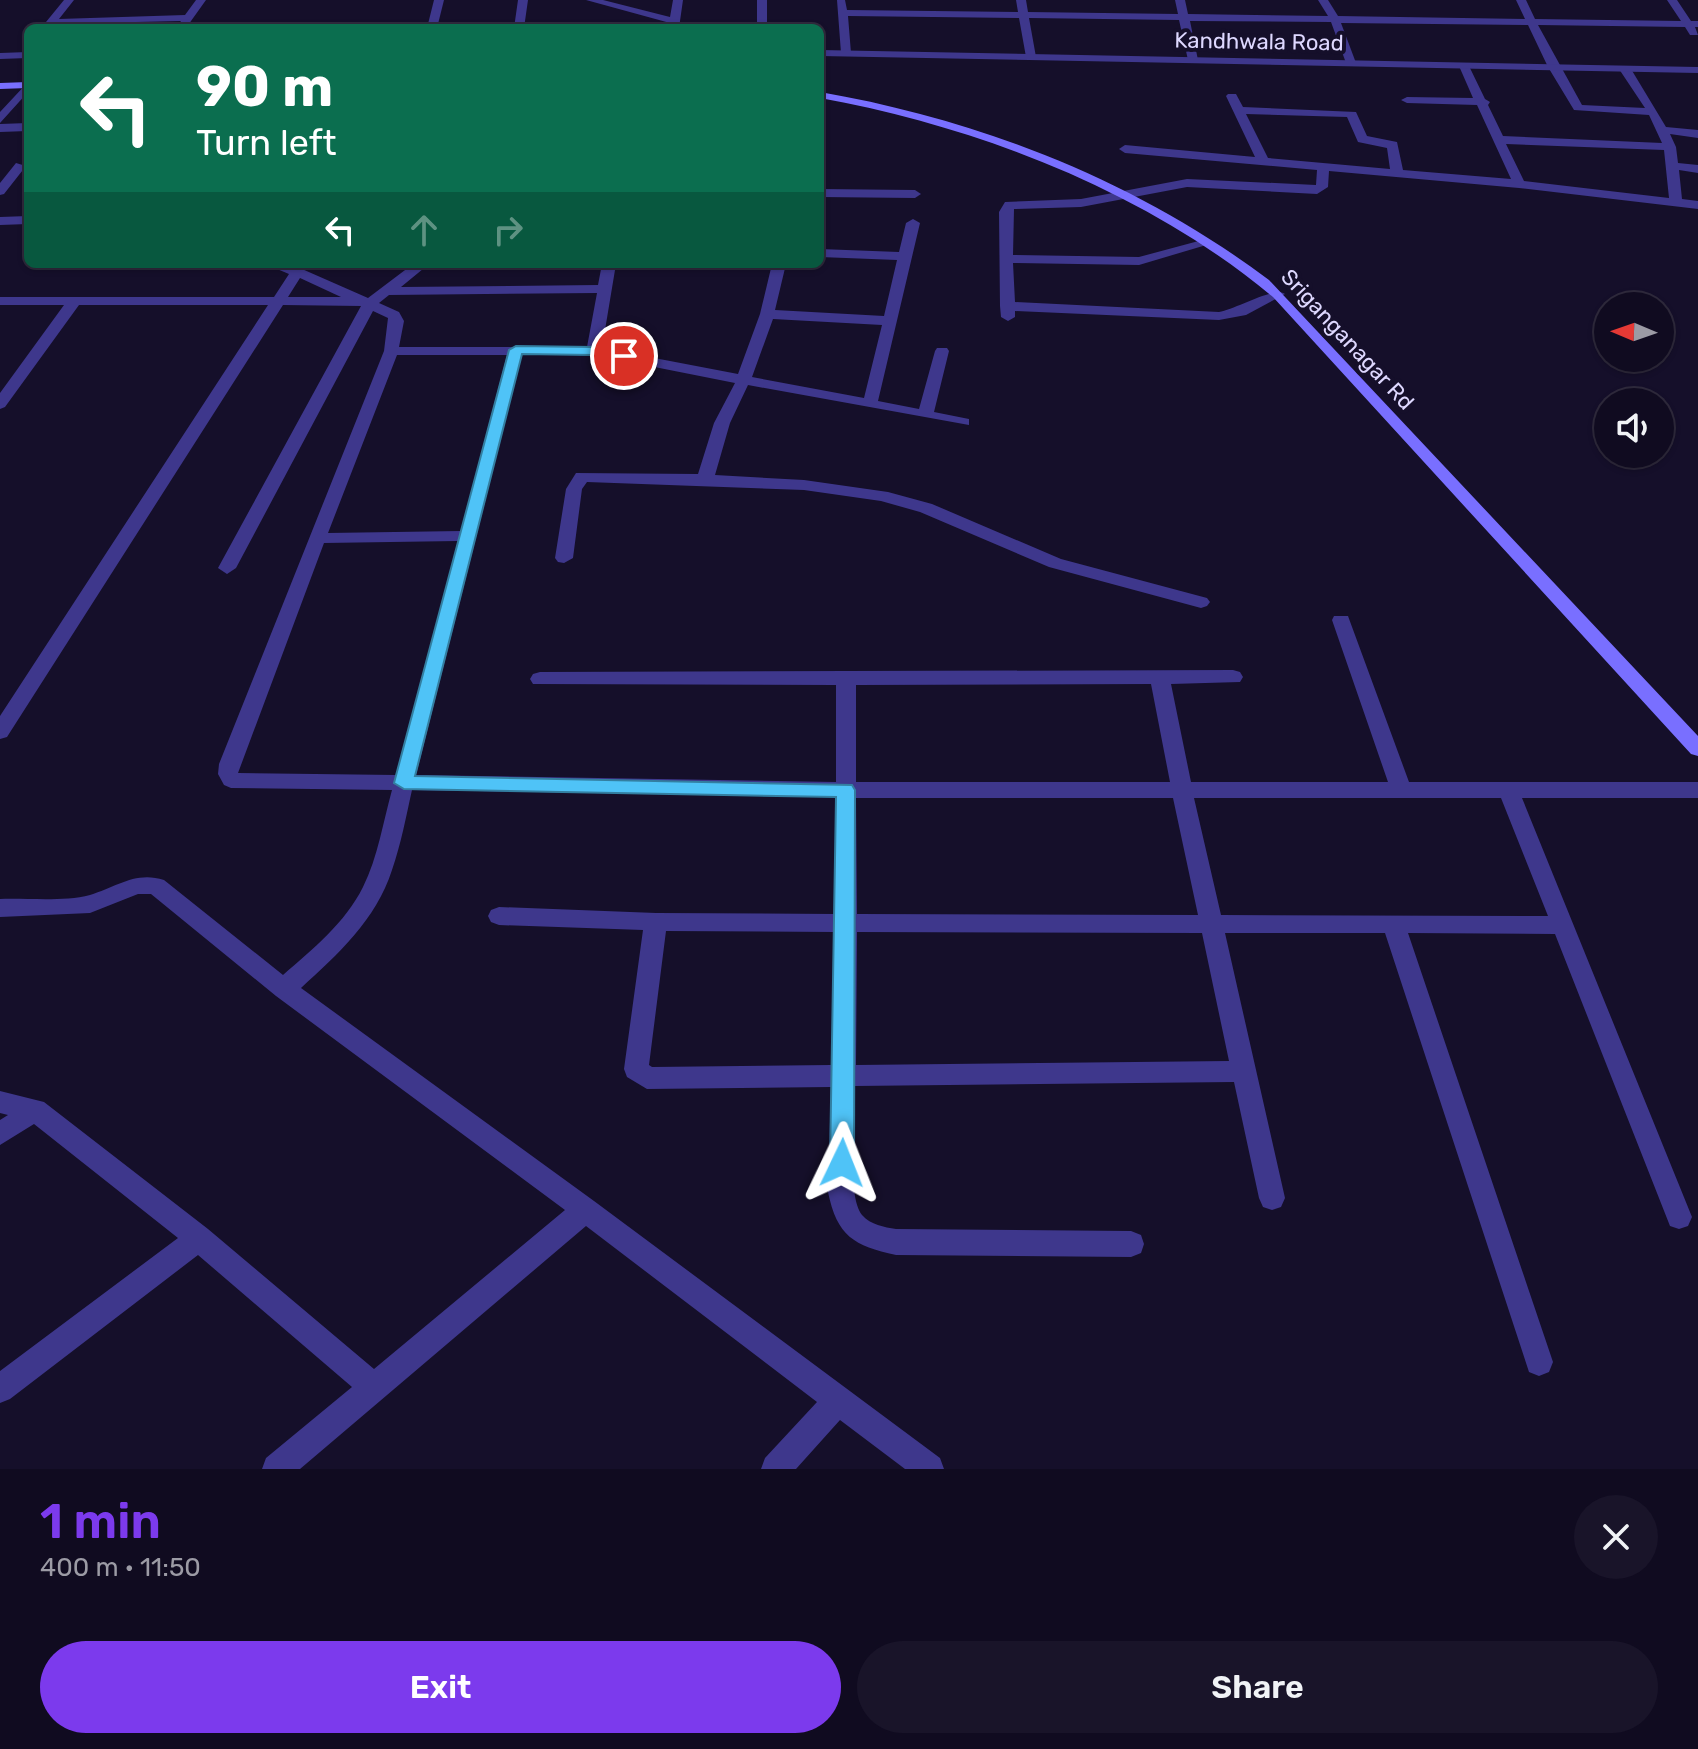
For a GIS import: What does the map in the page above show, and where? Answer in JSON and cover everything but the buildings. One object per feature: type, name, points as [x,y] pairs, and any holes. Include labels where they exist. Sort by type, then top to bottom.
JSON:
[{"type":"main road","points":[[0,86],[24,85]]},
{"type":"main road","name":"Sriganganagar Rd","points":[[824,96],[913,112],[976,130],[1122,195],[1255,274],[1278,294],[1698,749]]},
{"type":"street","points":[[69,0],[51,22],[80,24]]},
{"type":"street","points":[[140,24],[184,23],[201,0]]},
{"type":"street","points":[[433,24],[439,0]]},
{"type":"street","points":[[520,24],[523,0]]},
{"type":"street","points":[[594,0],[674,24],[678,0]]},
{"type":"street","points":[[762,0],[762,24]]},
{"type":"street","points":[[841,0],[846,53]]},
{"type":"street","points":[[1021,0],[1031,57]]},
{"type":"street","points":[[1180,0],[1193,60]]},
{"type":"street","points":[[1323,0],[1335,19],[1351,63]]},
{"type":"street","points":[[1521,0],[1553,67],[1578,108],[1653,112]]},
{"type":"street","points":[[1672,0],[1693,24],[1698,37]]},
{"type":"street","points":[[842,13],[1693,24]]},
{"type":"street","name":"Kandhwala Road","points":[[824,53],[1698,70]]},
{"type":"street","points":[[0,56],[24,55]]},
{"type":"street","points":[[1464,66],[1484,102],[1519,184]]},
{"type":"street","points":[[1625,69],[1653,112],[1670,147],[1676,200]]},
{"type":"street","points":[[0,119],[24,90]]},
{"type":"street","points":[[1232,96],[1262,159]]},
{"type":"street","points":[[1407,100],[1484,102]]},
{"type":"street","points":[[1239,110],[1352,114],[1362,139],[1393,145],[1397,173]]},
{"type":"street","points":[[0,128],[24,127]]},
{"type":"street","points":[[1663,130],[1698,134]]},
{"type":"street","points":[[1501,140],[1670,147]]},
{"type":"street","points":[[1125,149],[1519,184],[1676,200],[1698,205]]},
{"type":"street","points":[[0,191],[20,166]]},
{"type":"street","points":[[1278,294],[1241,312],[1219,316],[1007,311],[1005,212],[1010,205],[1081,203],[1187,183],[1317,190],[1324,182],[1323,166]]},
{"type":"street","points":[[1672,166],[1698,169]]},
{"type":"street","points":[[824,193],[915,194]]},
{"type":"street","points":[[0,221],[24,220]]},
{"type":"street","points":[[870,404],[913,223]]},
{"type":"street","points":[[1008,259],[1139,261],[1206,243]]},
{"type":"street","points":[[824,253],[905,256]]},
{"type":"street","points":[[284,268],[367,302],[394,315],[397,321],[391,351],[228,774],[231,780],[247,783],[845,790],[1698,790]]},
{"type":"street","points":[[0,301],[367,302],[417,268]]},
{"type":"street","points":[[594,351],[608,268]]},
{"type":"street","points":[[705,479],[722,423],[744,379],[767,314],[778,268]]},
{"type":"street","points":[[3,722],[297,272]]},
{"type":"street","points":[[386,291],[603,289]]},
{"type":"street","points":[[0,404],[76,299]]},
{"type":"street","points":[[227,568],[367,302]]},
{"type":"street","points":[[767,314],[890,321]]},
{"type":"street","points":[[284,989],[353,925],[365,909],[381,871],[516,350]]},
{"type":"street","points":[[391,351],[594,351],[963,422]]},
{"type":"street","points":[[925,415],[942,351]]},
{"type":"street","points":[[564,558],[574,489],[582,477],[705,479],[841,489],[903,501],[956,520],[1055,563],[1201,602]]},
{"type":"street","points":[[318,538],[468,536]]},
{"type":"street","points":[[1341,620],[1401,790]]},
{"type":"street","points":[[540,679],[1233,677]]},
{"type":"street","points":[[1160,678],[1272,1198]]},
{"type":"street","points":[[846,679],[845,1077],[841,1192],[844,1210],[853,1227],[870,1237],[896,1242],[1131,1244]]},
{"type":"street","points":[[1509,791],[1679,1217]]},
{"type":"street","points":[[0,908],[90,904],[137,885],[156,886],[284,989],[585,1210],[929,1469]]},
{"type":"street","points":[[499,916],[656,922],[1562,925]]},
{"type":"street","points":[[656,922],[636,1069],[647,1078],[1244,1071]]},
{"type":"street","points":[[1393,924],[1539,1362]]},
{"type":"street","points":[[0,1102],[35,1110],[199,1238],[372,1386]]},
{"type":"street","points":[[0,1134],[35,1110]]},
{"type":"street","points":[[277,1469],[585,1210]]},
{"type":"street","points":[[0,1389],[199,1238]]},
{"type":"street","points":[[776,1469],[838,1400]]},
{"type":"route","points":[[624,356],[594,351],[516,350],[404,783],[845,790],[842,1163]]}]
